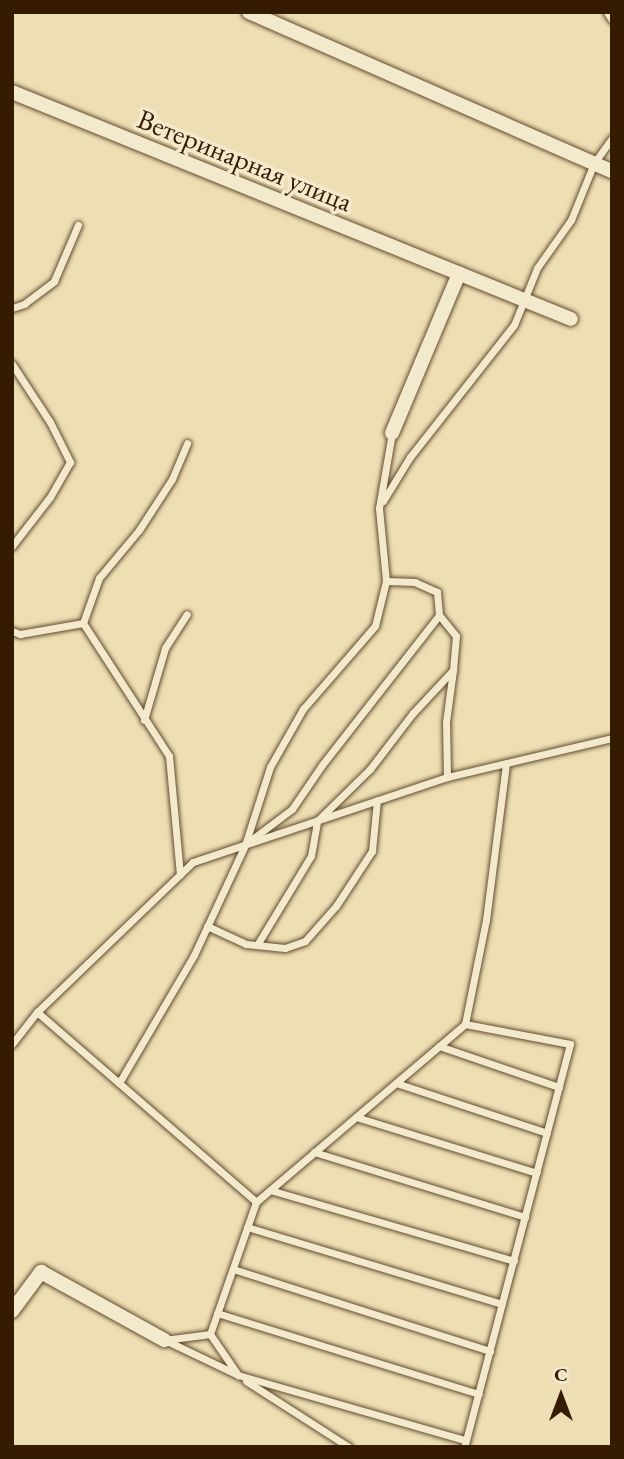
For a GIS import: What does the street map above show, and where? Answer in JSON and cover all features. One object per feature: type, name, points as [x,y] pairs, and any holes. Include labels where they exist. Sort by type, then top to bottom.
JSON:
[{"type":"street","points":[[249,12],[612,171]]},
{"type":"street","name":"Ветеринарная улица","points":[[12,92],[571,320]]},
{"type":"street","points":[[392,433],[459,274]]},
{"type":"street","points":[[12,1311],[41,1272],[164,1340]]},
{"type":"lane","points":[[607,12],[612,20]]},
{"type":"lane","points":[[379,508],[410,457],[514,324],[537,268],[570,220],[594,163],[612,138]]},
{"type":"lane","points":[[12,308],[24,304],[54,281],[78,225]]},
{"type":"lane","points":[[12,364],[50,422],[69,462],[50,497],[12,546]]},
{"type":"lane","points":[[119,1083],[194,955],[245,845],[270,766],[303,709],[374,626],[386,581],[379,508],[392,433]]},
{"type":"lane","points":[[83,623],[99,578],[139,530],[172,479],[187,443]]},
{"type":"lane","points":[[386,581],[415,582],[437,592],[439,615],[456,636],[446,722],[447,777]]},
{"type":"lane","points":[[144,720],[165,648],[187,614]]},
{"type":"lane","points":[[245,845],[292,809],[322,765],[439,615]]},
{"type":"lane","points":[[12,631],[20,634],[83,623]]},
{"type":"lane","points":[[83,623],[169,756],[180,874]]},
{"type":"lane","points":[[257,945],[311,856],[317,821],[370,769],[413,713],[453,670]]},
{"type":"lane","points":[[12,1044],[37,1012],[193,862],[447,777],[612,737]]},
{"type":"lane","points":[[210,1334],[256,1202],[465,1024],[486,920],[506,763]]},
{"type":"lane","points":[[207,926],[246,944],[285,948],[306,941],[336,906],[372,850],[377,800]]},
{"type":"lane","points":[[37,1012],[256,1202]]},
{"type":"lane","points":[[210,1334],[238,1375],[464,1443],[570,1044],[465,1024]]},
{"type":"lane","points":[[439,1046],[559,1087]]},
{"type":"lane","points":[[396,1083],[547,1133]]},
{"type":"lane","points":[[356,1117],[537,1173]]},
{"type":"lane","points":[[314,1152],[525,1217]]},
{"type":"lane","points":[[270,1190],[514,1261]]},
{"type":"lane","points":[[247,1227],[502,1304]]},
{"type":"lane","points":[[233,1269],[490,1351]]},
{"type":"lane","points":[[218,1313],[479,1394]]},
{"type":"lane","points":[[164,1340],[210,1334]]},
{"type":"lane","points":[[164,1340],[238,1375],[349,1447]]}]
